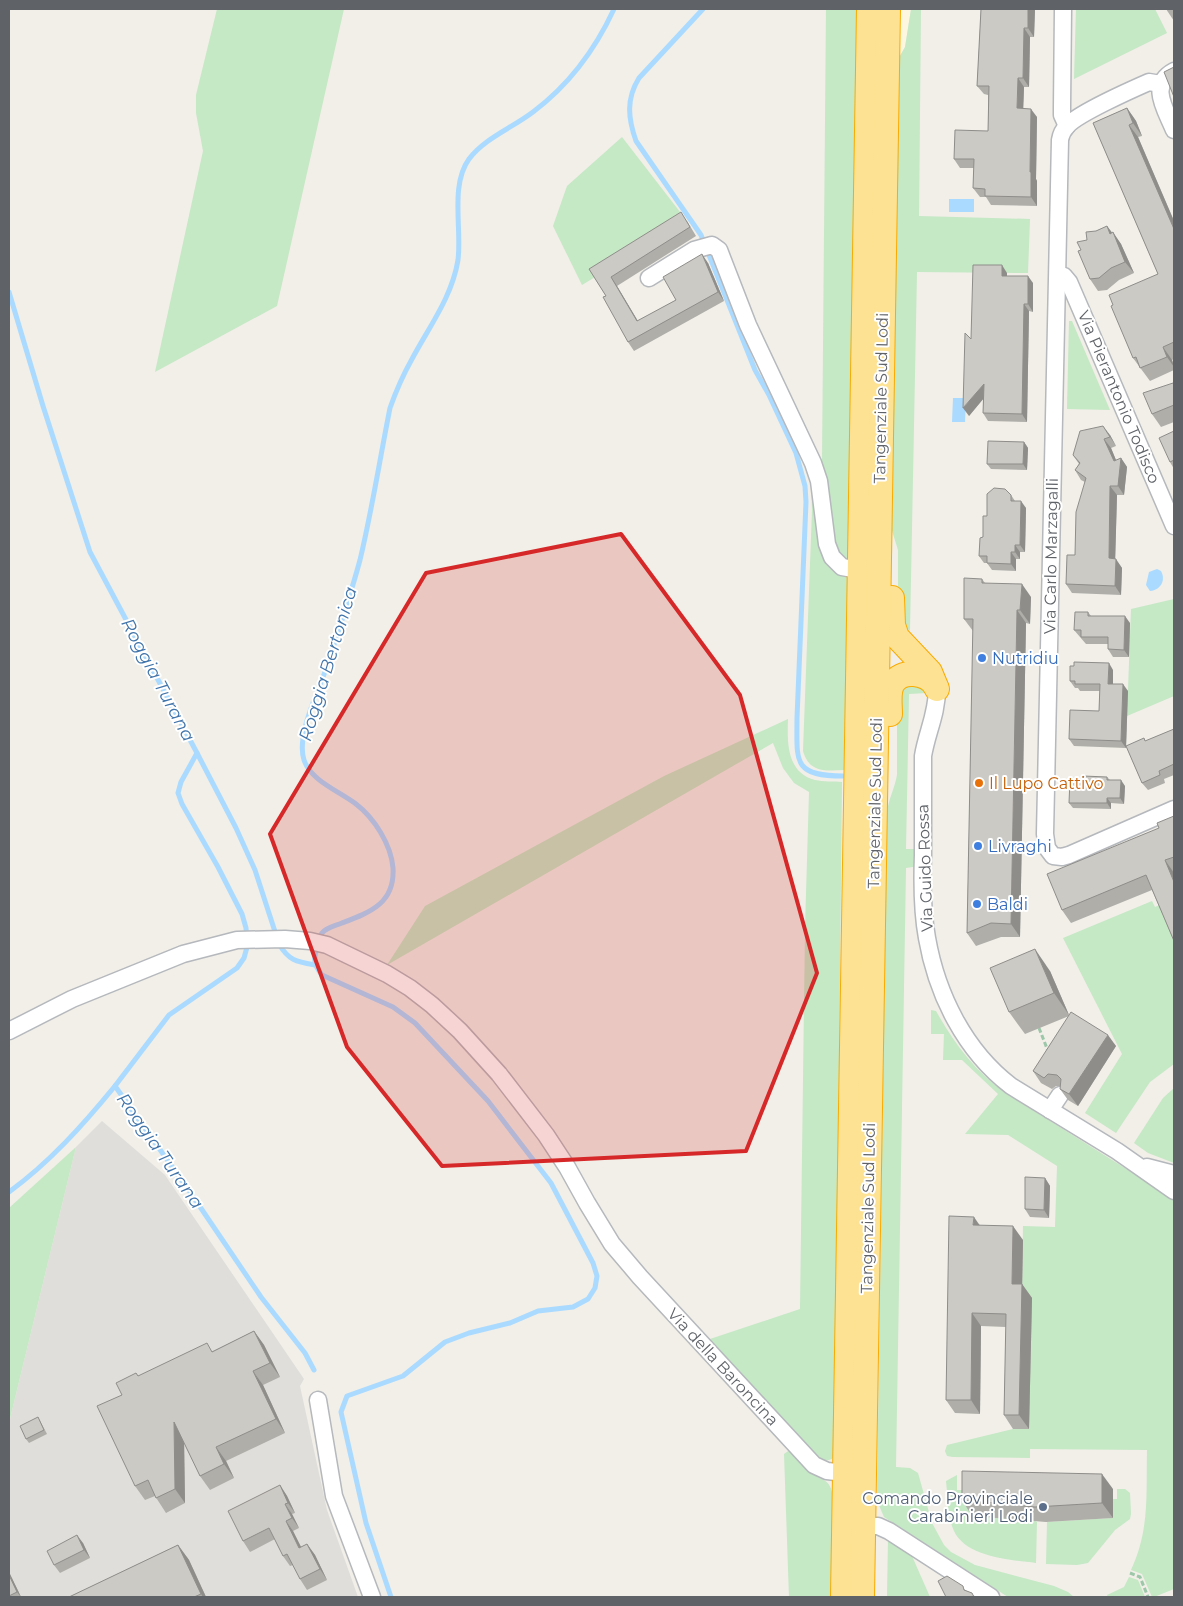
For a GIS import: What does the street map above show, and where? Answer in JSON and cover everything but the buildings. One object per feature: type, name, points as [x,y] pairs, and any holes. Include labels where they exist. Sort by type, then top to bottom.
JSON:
[{"type":"highway","name":"Tangenziale Sud Lodi","points":[[862,1597],[879,529],[885,11]]},
{"type":"highway","name":"Tangenziale Sud Lodi","points":[[843,1597],[859,570],[885,11]]},
{"type":"highway","points":[[879,529],[892,560],[892,615],[894,631],[930,672],[937,689]]},
{"type":"highway","points":[[875,800],[888,765],[891,687],[900,678],[918,674],[932,680],[937,689]]},
{"type":"street","points":[[1063,9],[1062,114],[1067,126],[1080,116],[1144,84],[1154,82],[1161,84]]},
{"type":"street","points":[[1174,71],[1161,84],[1160,90],[1162,103],[1174,130]]},
{"type":"street","name":"Via Carlo Marzagalli","points":[[1067,126],[1062,132],[1060,140],[1045,834],[1047,848],[1053,856],[1062,857],[1069,855],[1174,809]]},
{"type":"street","points":[[649,278],[706,245],[719,250],[748,325],[813,463],[819,481],[827,544],[832,557],[842,567],[859,570]]},
{"type":"street","name":"Via Pierantonio Todisco","points":[[1058,275],[1064,276],[1069,282],[1174,526]]},
{"type":"street","name":"Via Guido Rossa","points":[[937,689],[937,705],[927,737],[924,756],[923,885],[927,938],[946,1001],[970,1044],[997,1075],[1011,1086],[1135,1164],[1174,1191]]},
{"type":"street","name":"Via della Baroncina","points":[[9,1031],[72,1000],[183,954],[237,940],[285,939],[310,941],[327,945],[361,961],[410,988],[460,1032],[500,1074],[567,1166],[612,1244],[640,1277],[814,1465],[827,1471],[845,1473]]},
{"type":"street","points":[[1050,1110],[1060,1095]]},
{"type":"street","name":"Via Guido Rossa","points":[[1135,1164],[1174,1174]]},
{"type":"street","points":[[318,1400],[334,1496],[372,1597]]},
{"type":"street","points":[[863,1526],[882,1527],[890,1531],[991,1597]]},
{"type":"path","points":[[1039,1028],[1048,1052],[1053,1055]]},
{"type":"path","points":[[1130,1573],[1140,1577],[1148,1597]]},
{"type":"highlighted area","points":[[621,534],[740,695],[817,973],[746,1151],[442,1166],[347,1047],[270,834],[426,573]]},
{"type":"shaded area","points":[[898,9],[911,9],[905,47],[897,61]]},
{"type":"shaded area","points":[[102,1121],[165,1175],[304,1379],[300,1386],[327,1510],[358,1597],[9,1597],[9,1423],[76,1147]]},
{"type":"green space","points":[[217,9],[344,9],[277,306],[155,372],[203,151],[196,113],[196,95]]},
{"type":"green space","points":[[826,9],[858,9],[844,770],[831,771],[814,767],[809,763],[803,751],[812,511],[811,477],[817,463],[822,461]]},
{"type":"green space","points":[[911,9],[921,9],[919,216],[1030,219],[1028,273],[917,272],[910,630],[905,629],[898,611],[898,550],[889,521],[897,61],[905,47]]},
{"type":"green space","points":[[1076,9],[1155,9],[1167,33],[1074,79]]},
{"type":"green space","points":[[622,137],[687,221],[582,285],[553,226],[567,186]]},
{"type":"green space","points":[[1069,321],[1072,321],[1110,410],[1067,409]]},
{"type":"green space","points":[[1174,599],[1174,696],[1127,716],[1131,609]]},
{"type":"green space","points":[[916,682],[927,693],[909,694],[906,849],[920,849],[919,866],[906,868],[896,1467],[910,1468],[918,1473],[932,1523],[944,1545],[951,1552],[975,1565],[1054,1586],[1074,1597],[1008,1597],[884,1517],[878,1503],[887,813],[897,775],[897,696],[899,690]]},
{"type":"green space","points":[[788,719],[789,747],[794,764],[799,771],[815,780],[842,782],[835,1454],[832,1459],[825,1461],[817,1460],[710,1339],[800,1309],[805,928],[809,792],[794,783],[783,768],[773,743],[387,965],[425,906],[664,776]]},
{"type":"green space","points":[[1152,901],[1155,907],[1162,904],[1174,933],[1174,1064],[1150,1082],[1116,1133],[1085,1113],[1122,1054],[1063,938]]},
{"type":"green space","points":[[931,1010],[936,1011],[958,1045],[993,1084],[1174,1199],[1174,1589],[1154,1597],[1152,1597],[1142,1574],[1131,1570],[1141,1540],[1146,1511],[1147,1450],[1030,1449],[1030,1458],[953,1457],[947,1456],[945,1451],[947,1445],[1013,1429],[1022,1293],[1023,1226],[1055,1227],[1057,1166],[1008,1135],[965,1134],[998,1094],[962,1060],[943,1060],[944,1034],[931,1034]]},
{"type":"green space","points":[[1174,1088],[1174,1163],[1148,1153],[1134,1143],[1163,1098]]},
{"type":"green space","points":[[76,1147],[9,1423],[9,1208]]},
{"type":"green space","points":[[791,1449],[810,1471],[828,1483],[832,1491],[831,1597],[789,1597],[784,1454]]},
{"type":"green space","points":[[957,1475],[957,1490],[966,1490],[1037,1522],[1036,1563],[990,1556],[968,1547],[960,1540],[954,1531],[950,1519],[946,1481]]},
{"type":"green space","points":[[1117,1489],[1125,1489],[1130,1493],[1130,1519],[1115,1530],[1088,1563],[1077,1565],[1046,1564],[1047,1522],[1112,1518],[1113,1499],[1117,1499]]},
{"type":"green space","points":[[888,1540],[912,1556],[930,1597],[887,1597]]},
{"type":"green space","points":[[1129,1577],[1138,1580],[1145,1597],[1108,1597],[1107,1595],[1124,1587]]},
{"type":"water","points":[[949,199],[974,199],[974,212],[949,212]]},
{"type":"water","points":[[953,398],[966,398],[965,422],[952,422]]},
{"type":"water","points":[[1157,569],[1161,571],[1163,581],[1160,587],[1150,591],[1146,585],[1149,572]]},
{"type":"waterway","name":"Roggia Bertonica","points":[[391,1597],[366,1523],[341,1412],[347,1396],[403,1376],[445,1342],[469,1333],[510,1323],[538,1311],[573,1307],[588,1299],[595,1288],[597,1276],[593,1263],[551,1183],[488,1101],[415,1023],[393,1007],[322,975],[317,968],[315,955],[322,933],[329,928],[362,915],[379,904],[390,890],[393,880],[393,868],[389,850],[375,824],[356,804],[319,780],[308,767],[302,750],[303,739],[309,714],[335,642],[360,560],[390,408],[406,371],[451,287],[455,274],[459,248],[458,194],[463,170],[469,159],[483,145],[525,118],[558,90],[590,52],[614,9]]},
{"type":"waterway","points":[[703,9],[639,78],[630,101],[631,124],[636,141],[701,235],[755,370],[796,453],[805,486],[806,502],[797,718],[798,755],[806,769],[814,773],[843,776]]},
{"type":"waterway","name":"Roggia Turana","points":[[9,292],[90,552],[197,753],[181,782],[178,793],[182,804],[218,867],[242,914],[246,928],[247,947],[244,958],[237,968],[169,1015],[115,1086],[261,1297],[305,1353],[314,1370]]},
{"type":"waterway","points":[[197,753],[236,828],[255,870],[279,944],[286,954],[294,960],[315,965]]},
{"type":"waterway","points":[[9,1192],[65,1142],[115,1086]]},
{"type":"place","name":"Nutridiu","points":[[982,658]]},
{"type":"place","name":"Il Lupo Cattivo","points":[[979,783]]},
{"type":"place","name":"Livraghi","points":[[978,846]]},
{"type":"place","name":"Baldi","points":[[977,904]]},
{"type":"place","name":"Comando Provinciale Carabinieri Lodi","points":[[1043,1507]]}]
